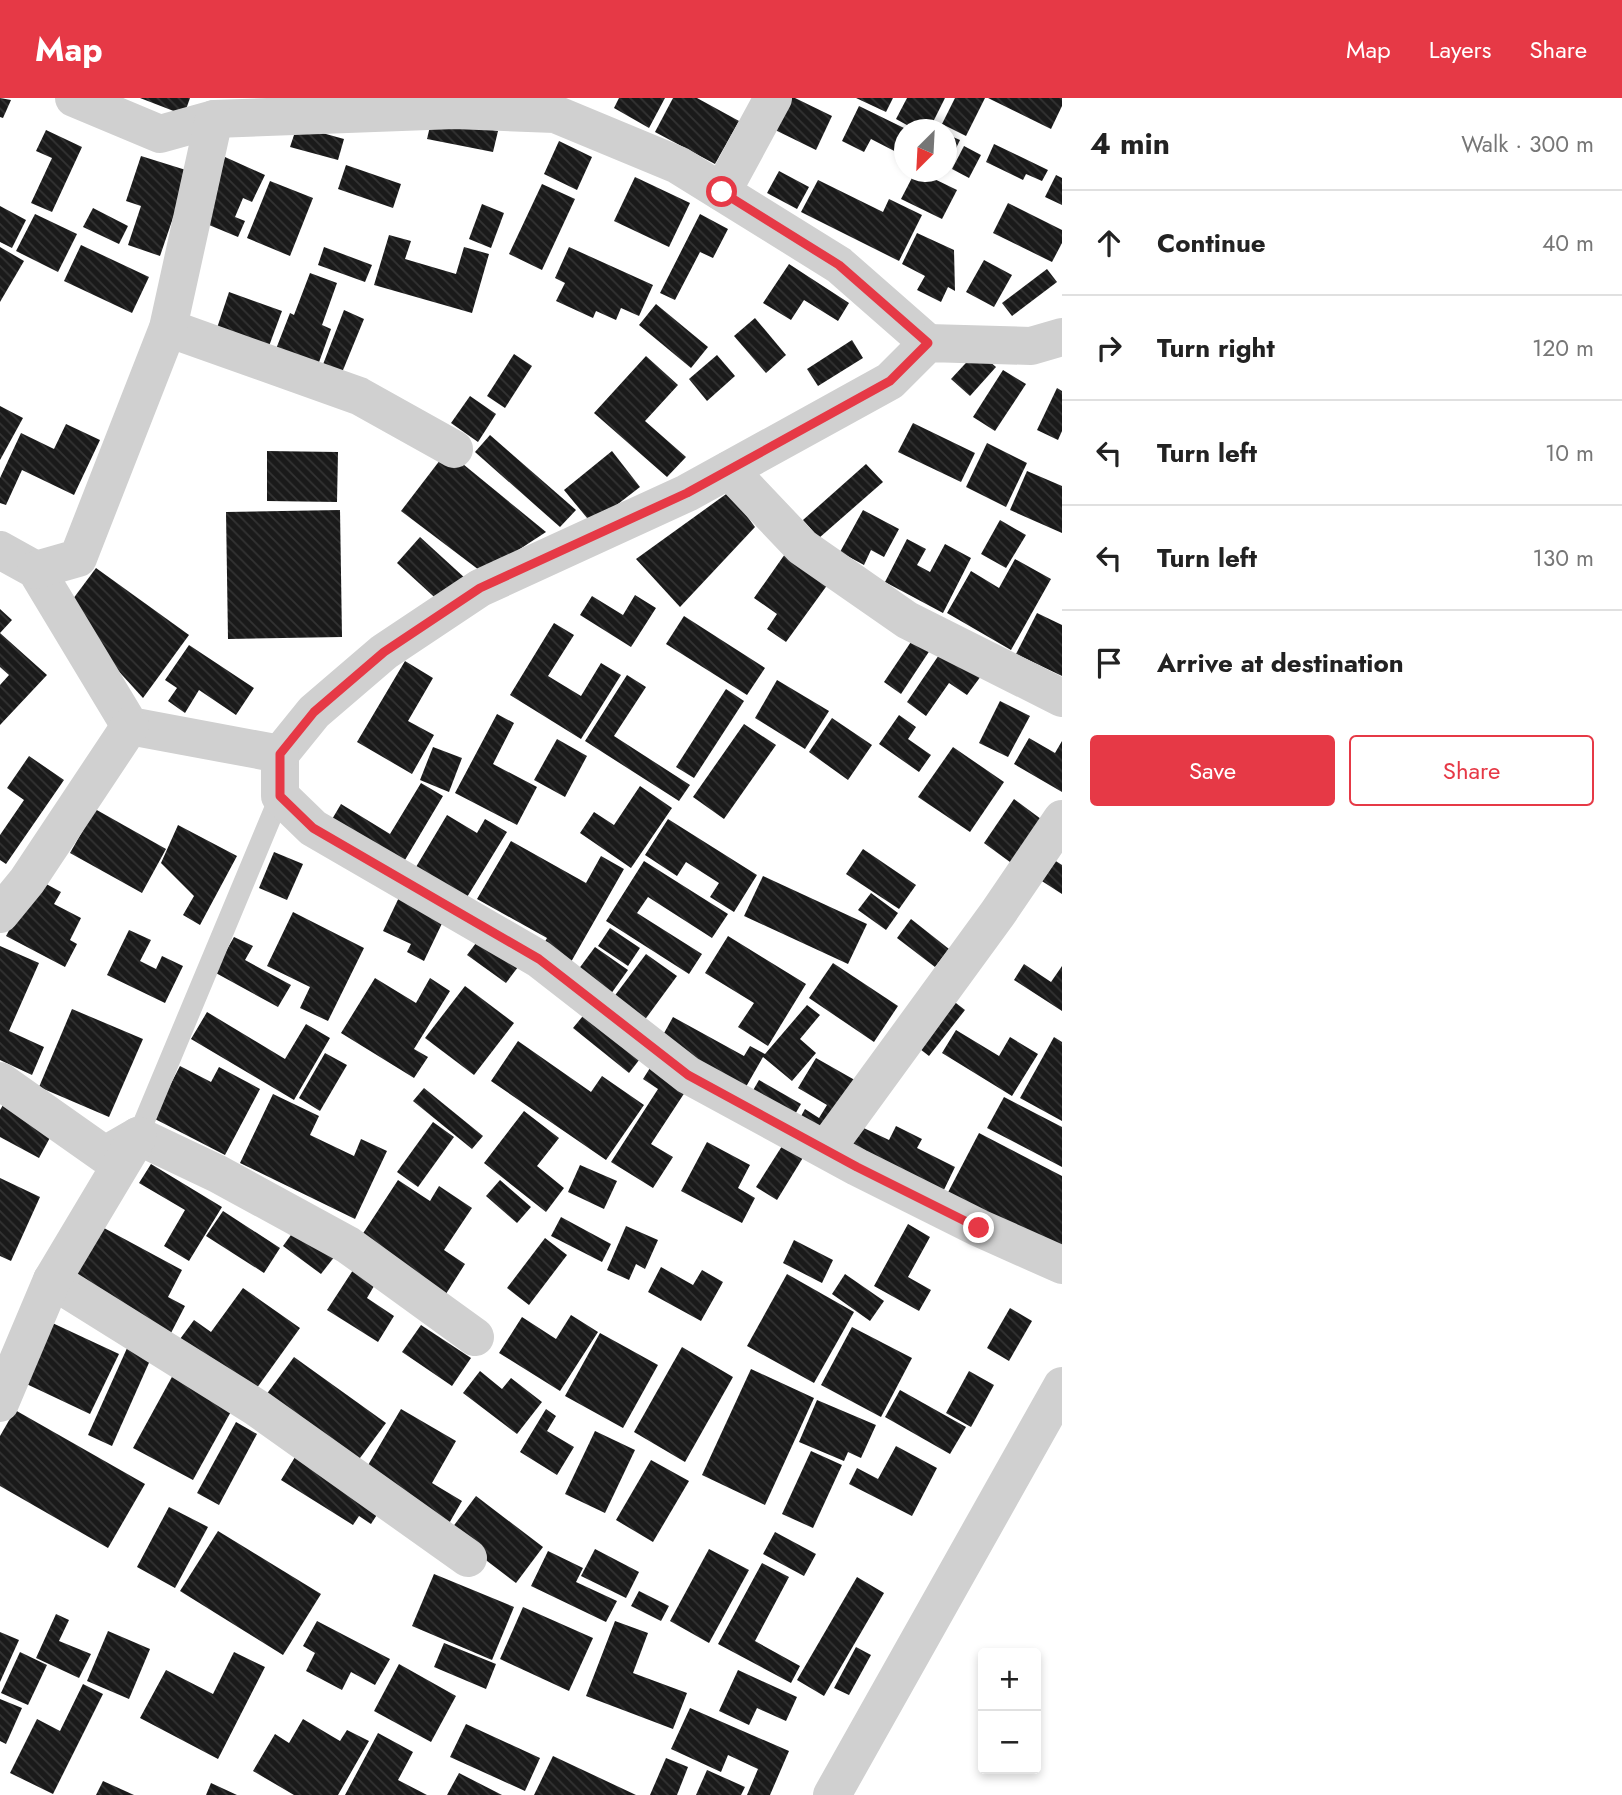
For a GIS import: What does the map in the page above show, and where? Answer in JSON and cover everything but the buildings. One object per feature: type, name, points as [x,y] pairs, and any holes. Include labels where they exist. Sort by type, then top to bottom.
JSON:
[{"type":"street","points":[[74,98],[159,134],[214,119],[458,104],[555,114],[678,165],[722,192],[839,265],[928,343],[1052,349]]},
{"type":"street","points":[[722,192],[773,98]]},
{"type":"street","points":[[36,570],[78,558],[168,328],[214,119]]},
{"type":"street","points":[[168,328],[359,396],[454,449]]},
{"type":"street","points":[[928,343],[890,381],[687,493],[480,588],[384,652],[314,712],[280,754],[280,796],[313,828],[539,959],[688,1075],[857,1167],[979,1228],[1062,1265]]},
{"type":"street","points":[[729,470],[802,547],[907,620],[1062,698]]},
{"type":"street","points":[[0,550],[36,570],[130,726],[280,754]]},
{"type":"street","points":[[0,914],[27,881],[130,726]]},
{"type":"street","points":[[827,1149],[998,913],[1062,819]]},
{"type":"street","points":[[0,1081],[105,1155],[138,1136]]},
{"type":"street","points":[[0,1403],[52,1280],[138,1136]]},
{"type":"street","points":[[138,1136],[218,1174],[348,1245],[475,1337]]},
{"type":"street","points":[[52,1280],[257,1408],[468,1558]]},
{"type":"street","points":[[832,1795],[1062,1386]]},
{"type":"lane","points":[[138,1136],[280,796]]},
{"type":"route","points":[[722,192],[839,265],[928,343],[890,381],[687,493],[480,588],[384,652],[314,712],[280,754],[280,796],[313,828],[539,959],[688,1075],[857,1167],[979,1228]]}]
